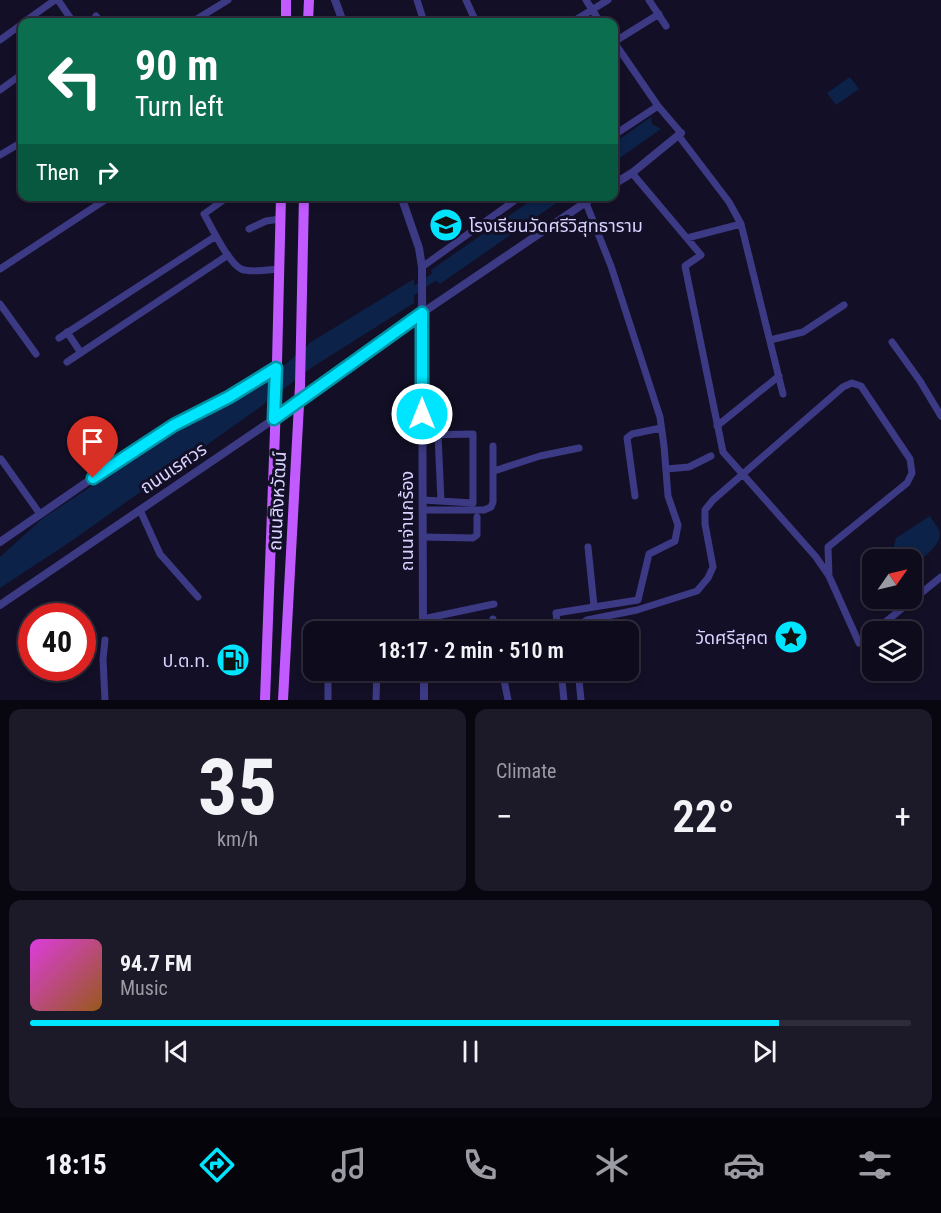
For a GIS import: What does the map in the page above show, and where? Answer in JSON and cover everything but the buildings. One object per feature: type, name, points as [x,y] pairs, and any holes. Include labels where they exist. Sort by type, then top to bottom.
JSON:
[{"type":"main road","points":[[286,0],[286,18]]},
{"type":"main road","points":[[308,18],[309,0]]},
{"type":"main road","name":"ถนนสิงหวัฒน์","points":[[265,700],[281,201]]},
{"type":"main road","name":"ถนนสิงหวัฒน์","points":[[283,700],[300,386],[304,201]]},
{"type":"street","points":[[30,18],[56,0],[70,18]]},
{"type":"street","points":[[199,18],[228,0]]},
{"type":"street","points":[[335,0],[342,18]]},
{"type":"street","points":[[417,0],[423,18]]},
{"type":"street","points":[[466,0],[474,18]]},
{"type":"street","points":[[586,0],[597,18]]},
{"type":"street","points":[[578,18],[608,0]]},
{"type":"street","points":[[649,0],[666,26]]},
{"type":"street","points":[[618,40],[659,14]]},
{"type":"street","points":[[0,40],[18,27]]},
{"type":"street","points":[[618,48],[729,202],[741,224],[783,394]]},
{"type":"street","points":[[0,90],[18,77]]},
{"type":"street","points":[[618,132],[658,106]]},
{"type":"street","points":[[618,181],[679,134]]},
{"type":"street","points":[[0,155],[18,144]]},
{"type":"street","points":[[632,172],[701,255],[685,266],[723,452],[816,557],[829,576],[858,643],[862,640]]},
{"type":"street","points":[[0,269],[103,201]]},
{"type":"street","points":[[223,201],[204,214],[228,255],[237,266],[243,269],[278,269]]},
{"type":"street","name":"ถนนจ่านกร้อง","points":[[403,201],[419,248],[422,267],[423,619]]},
{"type":"street","points":[[422,267],[514,201]]},
{"type":"street","name":"ถนนเรศวร","points":[[0,605],[274,419],[422,313],[589,201]]},
{"type":"street","points":[[557,621],[556,613],[638,600],[649,554],[675,541],[678,525],[668,496],[661,428],[650,385],[611,266],[586,203]]},
{"type":"street","points":[[249,229],[266,221],[280,219]]},
{"type":"street","points":[[687,238],[741,224]]},
{"type":"street","points":[[59,338],[216,236]]},
{"type":"street","points":[[67,362],[228,255]]},
{"type":"street","points":[[0,304],[36,354]]},
{"type":"street","points":[[770,340],[802,332],[844,305]]},
{"type":"street","points":[[67,332],[81,352]]},
{"type":"street","points":[[892,342],[920,381],[941,416]]},
{"type":"street","points":[[0,542],[145,442],[229,397],[276,368]]},
{"type":"street","points":[[717,426],[779,376]]},
{"type":"street","points":[[586,621],[637,610],[697,591],[708,578],[713,567],[705,524],[705,510],[713,500],[843,387],[852,383],[861,386],[910,459],[912,473],[907,483],[828,547],[829,576]]},
{"type":"street","points":[[635,496],[626,440],[632,434],[661,428]]},
{"type":"street","points":[[422,435],[473,434],[473,503],[441,501],[423,505]]},
{"type":"street","points":[[438,435],[441,501]]},
{"type":"street","points":[[423,505],[484,510],[489,508],[493,502],[493,446]]},
{"type":"street","points":[[494,471],[540,456],[579,448]]},
{"type":"street","points":[[666,470],[689,467],[711,456]]},
{"type":"street","points":[[1,459],[40,514]]},
{"type":"street","points":[[140,510],[160,554],[198,597]]},
{"type":"street","points":[[423,537],[472,539],[477,534],[477,517]]},
{"type":"street","points":[[588,547],[594,606]]},
{"type":"street","points":[[887,621],[941,577]]},
{"type":"street","points":[[423,619],[494,604]]},
{"type":"street","points":[[105,640],[103,659],[105,700]]},
{"type":"street","points":[[328,681],[328,700]]},
{"type":"street","points":[[376,700],[377,681]]},
{"type":"street","points":[[424,681],[424,700]]},
{"type":"street","points":[[504,681],[508,700]]},
{"type":"street","points":[[562,681],[564,700]]},
{"type":"street","points":[[579,681],[581,700]]},
{"type":"water","points":[[850,77],[859,89],[836,105],[827,93]]},
{"type":"water","points":[[651,117],[652,124],[661,129],[618,159],[618,140]]},
{"type":"water","points":[[530,201],[559,201],[440,284],[433,278],[431,270]]},
{"type":"water","points":[[414,279],[414,303],[311,368],[263,405],[70,542],[0,588],[0,557],[43,518],[159,442],[264,383],[311,342]]},
{"type":"water","points":[[930,516],[940,533],[934,547],[922,558],[922,549],[893,549],[896,538]]},
{"type":"waterway","points":[[407,295],[440,273]]},
{"type":"place","name":"โรงเรียนวัดศรีวิสุทธาราม","points":[[446,225]]},
{"type":"place","name":"วัดศรีสุคต","points":[[791,637]]},
{"type":"place","name":"ป.ต.ท.","points":[[233,660]]},
{"type":"route","points":[[93,478],[145,442],[229,397],[276,368],[274,419],[422,313],[422,414]]}]
